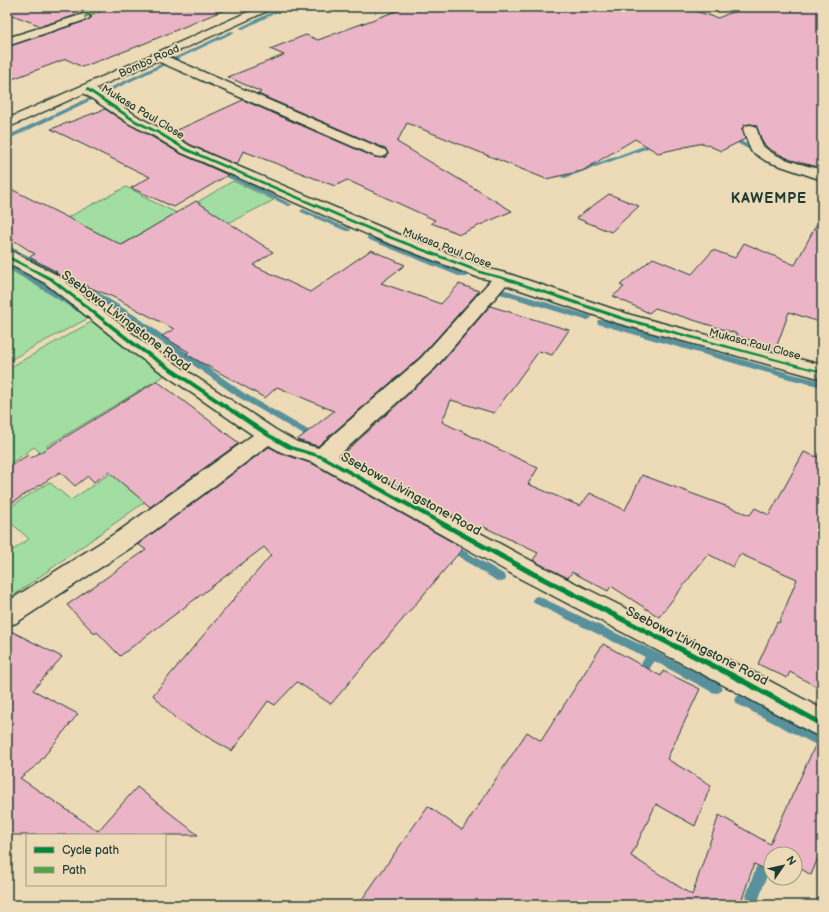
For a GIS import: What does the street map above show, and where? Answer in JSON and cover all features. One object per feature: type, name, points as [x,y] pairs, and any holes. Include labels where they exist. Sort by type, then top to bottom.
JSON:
[{"type":"street","name":"Bombo Road","points":[[7,124],[268,7]]},
{"type":"street","points":[[7,42],[84,17]]},
{"type":"street","points":[[159,57],[380,153]]},
{"type":"street","name":"Mukasa Paul Close","points":[[87,89],[135,121],[159,133],[185,149],[384,235],[483,274],[503,278],[624,319],[822,372]]},
{"type":"street","points":[[750,129],[756,148],[771,158],[822,174]]},
{"type":"street","name":"Ssebowa Livingstone Road","points":[[7,256],[52,279],[139,348],[268,435],[289,447],[322,457],[530,572],[741,680],[822,724]]},
{"type":"street","points":[[322,457],[428,363],[503,278]]},
{"type":"street","points":[[7,615],[127,538],[268,435]]},
{"type":"green space","points":[[233,181],[274,200],[191,242],[157,226]]},
{"type":"green space","points":[[126,187],[143,195],[141,196],[177,213],[109,252],[55,224]]},
{"type":"green space","points":[[7,268],[91,317],[7,362]]},
{"type":"green space","points":[[93,321],[167,374],[47,446],[49,451],[43,455],[34,447],[7,466],[7,369]]},
{"type":"green space","points":[[148,448],[184,474],[7,600],[7,554],[29,539],[7,519],[7,509],[49,482],[71,500]]},
{"type":"building","points":[[7,7],[231,7],[136,47],[82,67],[66,59],[7,81],[7,47],[88,20],[92,17],[84,13],[41,26],[7,13]]},
{"type":"building","points":[[407,7],[682,7],[718,18],[744,7],[822,7],[822,168],[791,160],[769,149],[763,143],[756,125],[750,124],[745,125],[742,128],[745,139],[721,151],[703,143],[658,153],[635,139],[582,171],[546,179],[407,123],[397,142],[512,211],[460,234],[431,223],[435,220],[347,180],[335,186],[243,151],[237,165],[191,145],[171,133],[243,100],[374,157],[385,157],[388,154],[386,149],[258,94],[261,92],[228,77],[284,55],[270,49],[306,35],[318,40]]},
{"type":"building","points":[[105,109],[179,153],[228,175],[174,207],[131,188],[150,177],[51,129]]},
{"type":"building","points":[[7,187],[122,245],[196,201],[273,252],[253,265],[310,292],[371,250],[405,265],[381,283],[441,304],[459,284],[479,291],[420,357],[318,446],[297,440],[334,411],[277,387],[265,398],[186,354],[189,352],[162,336],[174,329],[113,297],[59,275],[55,272],[57,272],[29,257],[35,254],[7,236]]},
{"type":"building","points":[[609,194],[639,206],[611,232],[576,218]]},
{"type":"building","points":[[822,214],[822,323],[789,312],[776,348],[737,336],[738,334],[655,308],[649,313],[613,296],[624,287],[620,285],[653,258],[692,274],[713,250],[735,258],[744,243],[795,265]]},
{"type":"building","points":[[490,306],[569,330],[552,355],[539,351],[494,413],[451,400],[442,422],[538,468],[528,484],[580,506],[590,493],[625,510],[642,475],[750,515],[755,508],[769,515],[804,452],[822,459],[822,690],[790,672],[787,678],[758,664],[777,622],[779,623],[797,579],[740,554],[733,567],[708,554],[659,617],[611,586],[608,591],[572,572],[568,578],[540,564],[533,560],[538,553],[482,526],[479,530],[341,456],[436,369]]},
{"type":"building","points":[[157,381],[239,443],[150,507],[109,472],[94,482],[88,476],[75,486],[60,472],[7,506],[7,468],[28,455],[31,458]]},
{"type":"building","points":[[269,447],[281,453],[313,464],[463,548],[331,704],[297,682],[275,705],[268,701],[232,751],[176,719],[153,695],[271,555],[264,547],[120,656],[97,632],[95,634],[67,605],[146,550],[138,544]]},
{"type":"building","points":[[7,629],[62,657],[33,690],[78,714],[37,765],[20,778],[98,831],[137,787],[198,835],[7,835]]},
{"type":"building","points":[[603,644],[661,676],[663,671],[700,689],[667,759],[711,785],[695,826],[656,804],[631,856],[692,895],[719,815],[770,844],[819,737],[822,738],[822,848],[811,875],[803,870],[803,846],[763,846],[763,868],[754,864],[740,905],[358,905],[428,806],[462,830],[527,732],[541,741]]},
{"type":"waterway","points":[[241,28],[286,7]]},
{"type":"waterway","points":[[7,138],[233,32]]},
{"type":"waterway","points":[[730,137],[761,154]]},
{"type":"waterway","points":[[563,177],[657,143]]},
{"type":"waterway","points":[[187,154],[220,172],[290,205]]},
{"type":"waterway","points":[[303,211],[348,230]]},
{"type":"waterway","points":[[369,238],[464,275]]},
{"type":"waterway","points":[[7,247],[85,288],[133,318],[241,395],[319,440],[346,461],[403,492]]},
{"type":"waterway","points":[[7,264],[81,310]]},
{"type":"waterway","points":[[503,292],[588,318]]},
{"type":"waterway","points":[[601,322],[792,377],[822,384]]},
{"type":"waterway","points":[[375,496],[406,517]]},
{"type":"waterway","points":[[450,546],[501,578]]},
{"type":"waterway","points":[[538,600],[652,655]]},
{"type":"waterway","points":[[639,677],[652,655]]},
{"type":"waterway","points":[[652,655],[716,688]]},
{"type":"waterway","points":[[741,700],[822,742]]},
{"type":"waterway","points":[[750,905],[761,872]]},
{"type":"marked path","points":[[84,17],[112,7]]},
{"type":"cycle path","points":[[87,89],[135,121],[159,133],[185,149],[384,235],[483,273],[503,278],[624,319],[822,372]]},
{"type":"cycle path","points":[[7,256],[51,279],[139,348],[268,435],[289,447],[322,457],[530,572],[741,680],[822,724]]},
{"type":"district","name":"KAWEMPE","points":[[769,198]]}]
